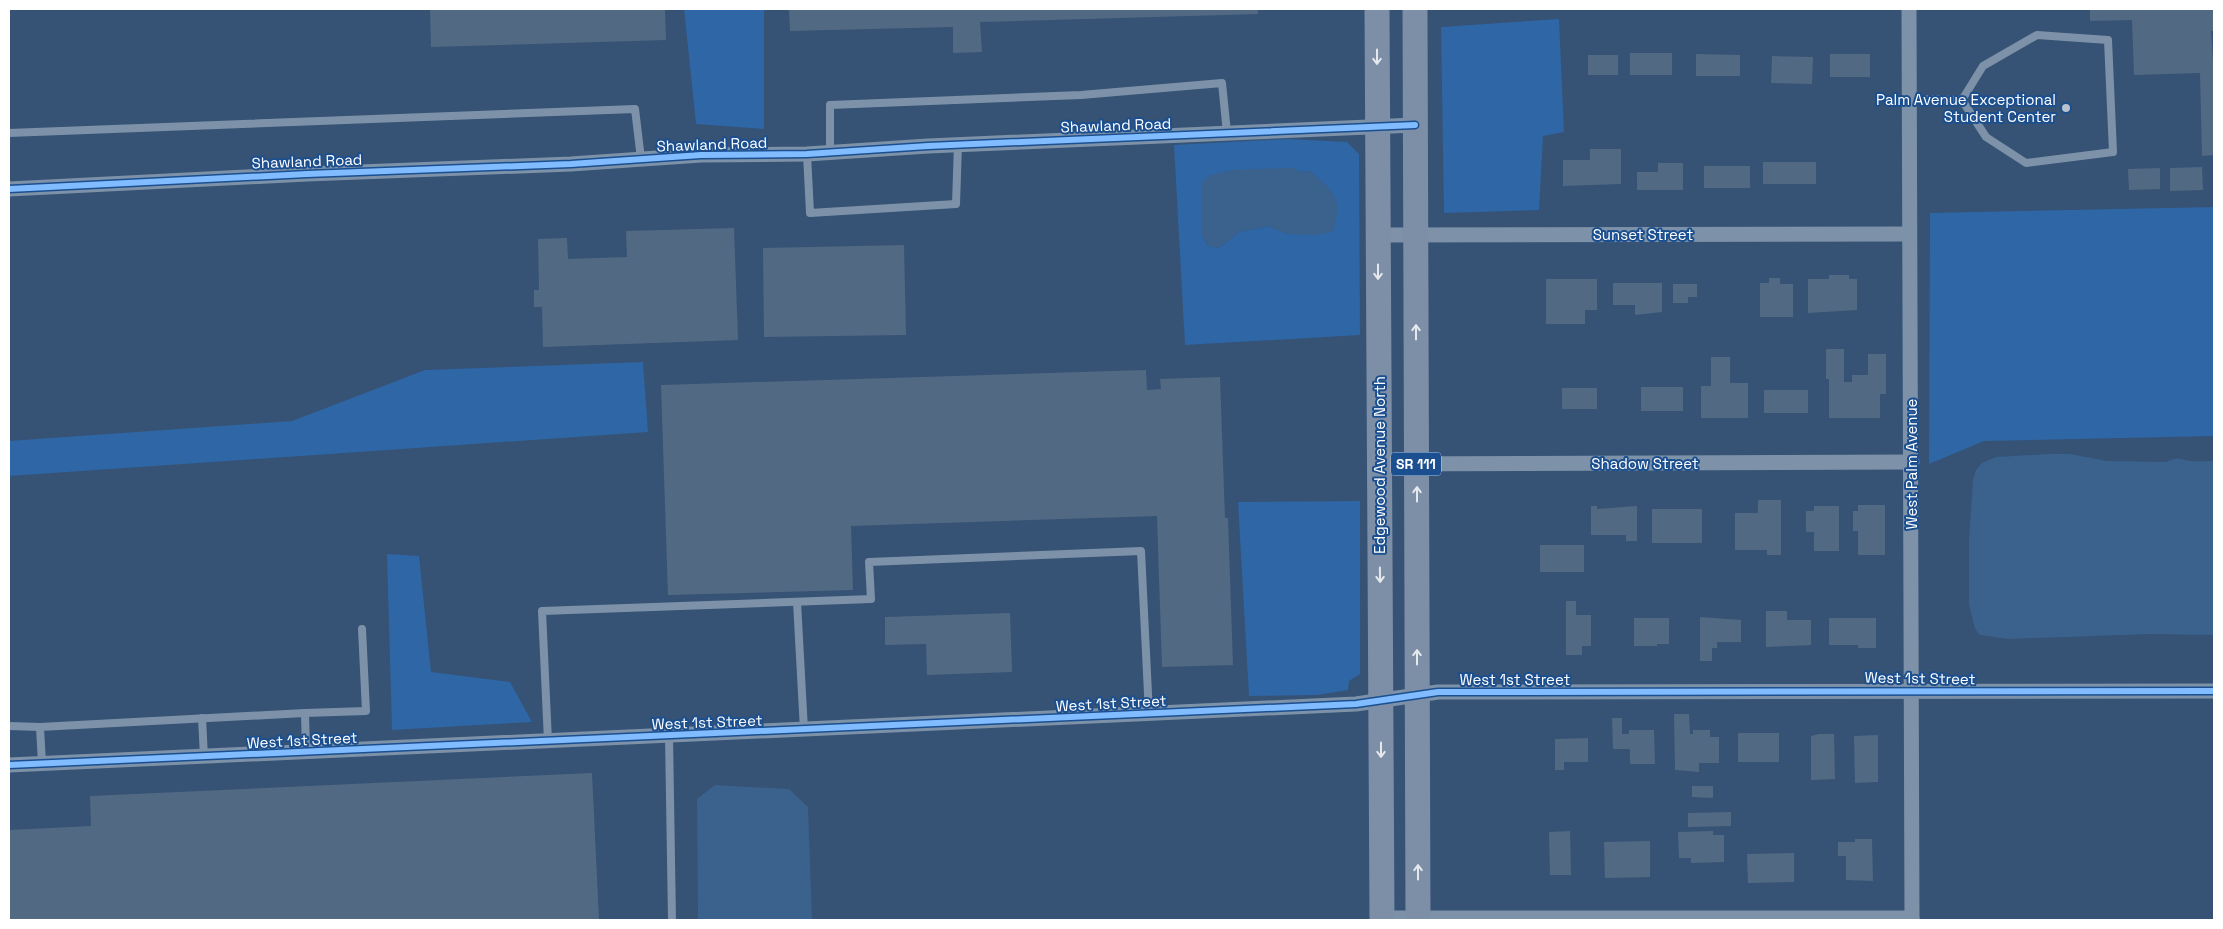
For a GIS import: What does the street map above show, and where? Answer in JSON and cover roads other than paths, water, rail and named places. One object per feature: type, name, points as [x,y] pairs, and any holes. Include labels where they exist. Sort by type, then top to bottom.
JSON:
[{"type":"main road","name":"Edgewood Avenue North","points":[[1377,9],[1382,919]]},
{"type":"main road","name":"SR 111","points":[[1415,9],[1418,919]]},
{"type":"street","name":"West Palm Avenue","points":[[1909,9],[1912,462],[1912,919]]},
{"type":"street","name":"Shawland Road","points":[[9,189],[171,180],[570,164],[701,155],[807,154],[958,144],[1415,125]]},
{"type":"street","name":"Sunset Street","points":[[1378,235],[1909,234]]},
{"type":"street","name":"Shadow Street","points":[[1379,464],[1912,462]]},
{"type":"street","name":"West 1st Street","points":[[9,765],[1149,714],[1381,702],[1438,692],[2214,691]]},
{"type":"street","points":[[1382,919],[1912,919]]},
{"type":"lane","points":[[2038,35],[2108,40],[2113,152],[2026,163],[1986,137],[1962,100],[1983,66],[2038,35]]},
{"type":"lane","points":[[830,152],[830,105],[1081,95],[1222,82],[1227,133]]},
{"type":"lane","points":[[1909,100],[1962,100]]},
{"type":"lane","points":[[9,133],[635,109],[641,159]]},
{"type":"lane","points":[[807,154],[810,212],[956,204],[958,144]]},
{"type":"lane","points":[[548,741],[542,611],[871,599],[869,562],[1141,551],[1149,714]]},
{"type":"lane","points":[[797,602],[804,730]]},
{"type":"lane","points":[[9,726],[40,727],[366,711],[362,629]]},
{"type":"lane","points":[[305,713],[306,752]]},
{"type":"lane","points":[[202,718],[204,757]]},
{"type":"lane","points":[[40,727],[42,764]]},
{"type":"lane","points":[[669,736],[672,920]]},
{"type":"place","name":"Palm Avenue Exceptional Student Center","points":[[2066,108]]}]
